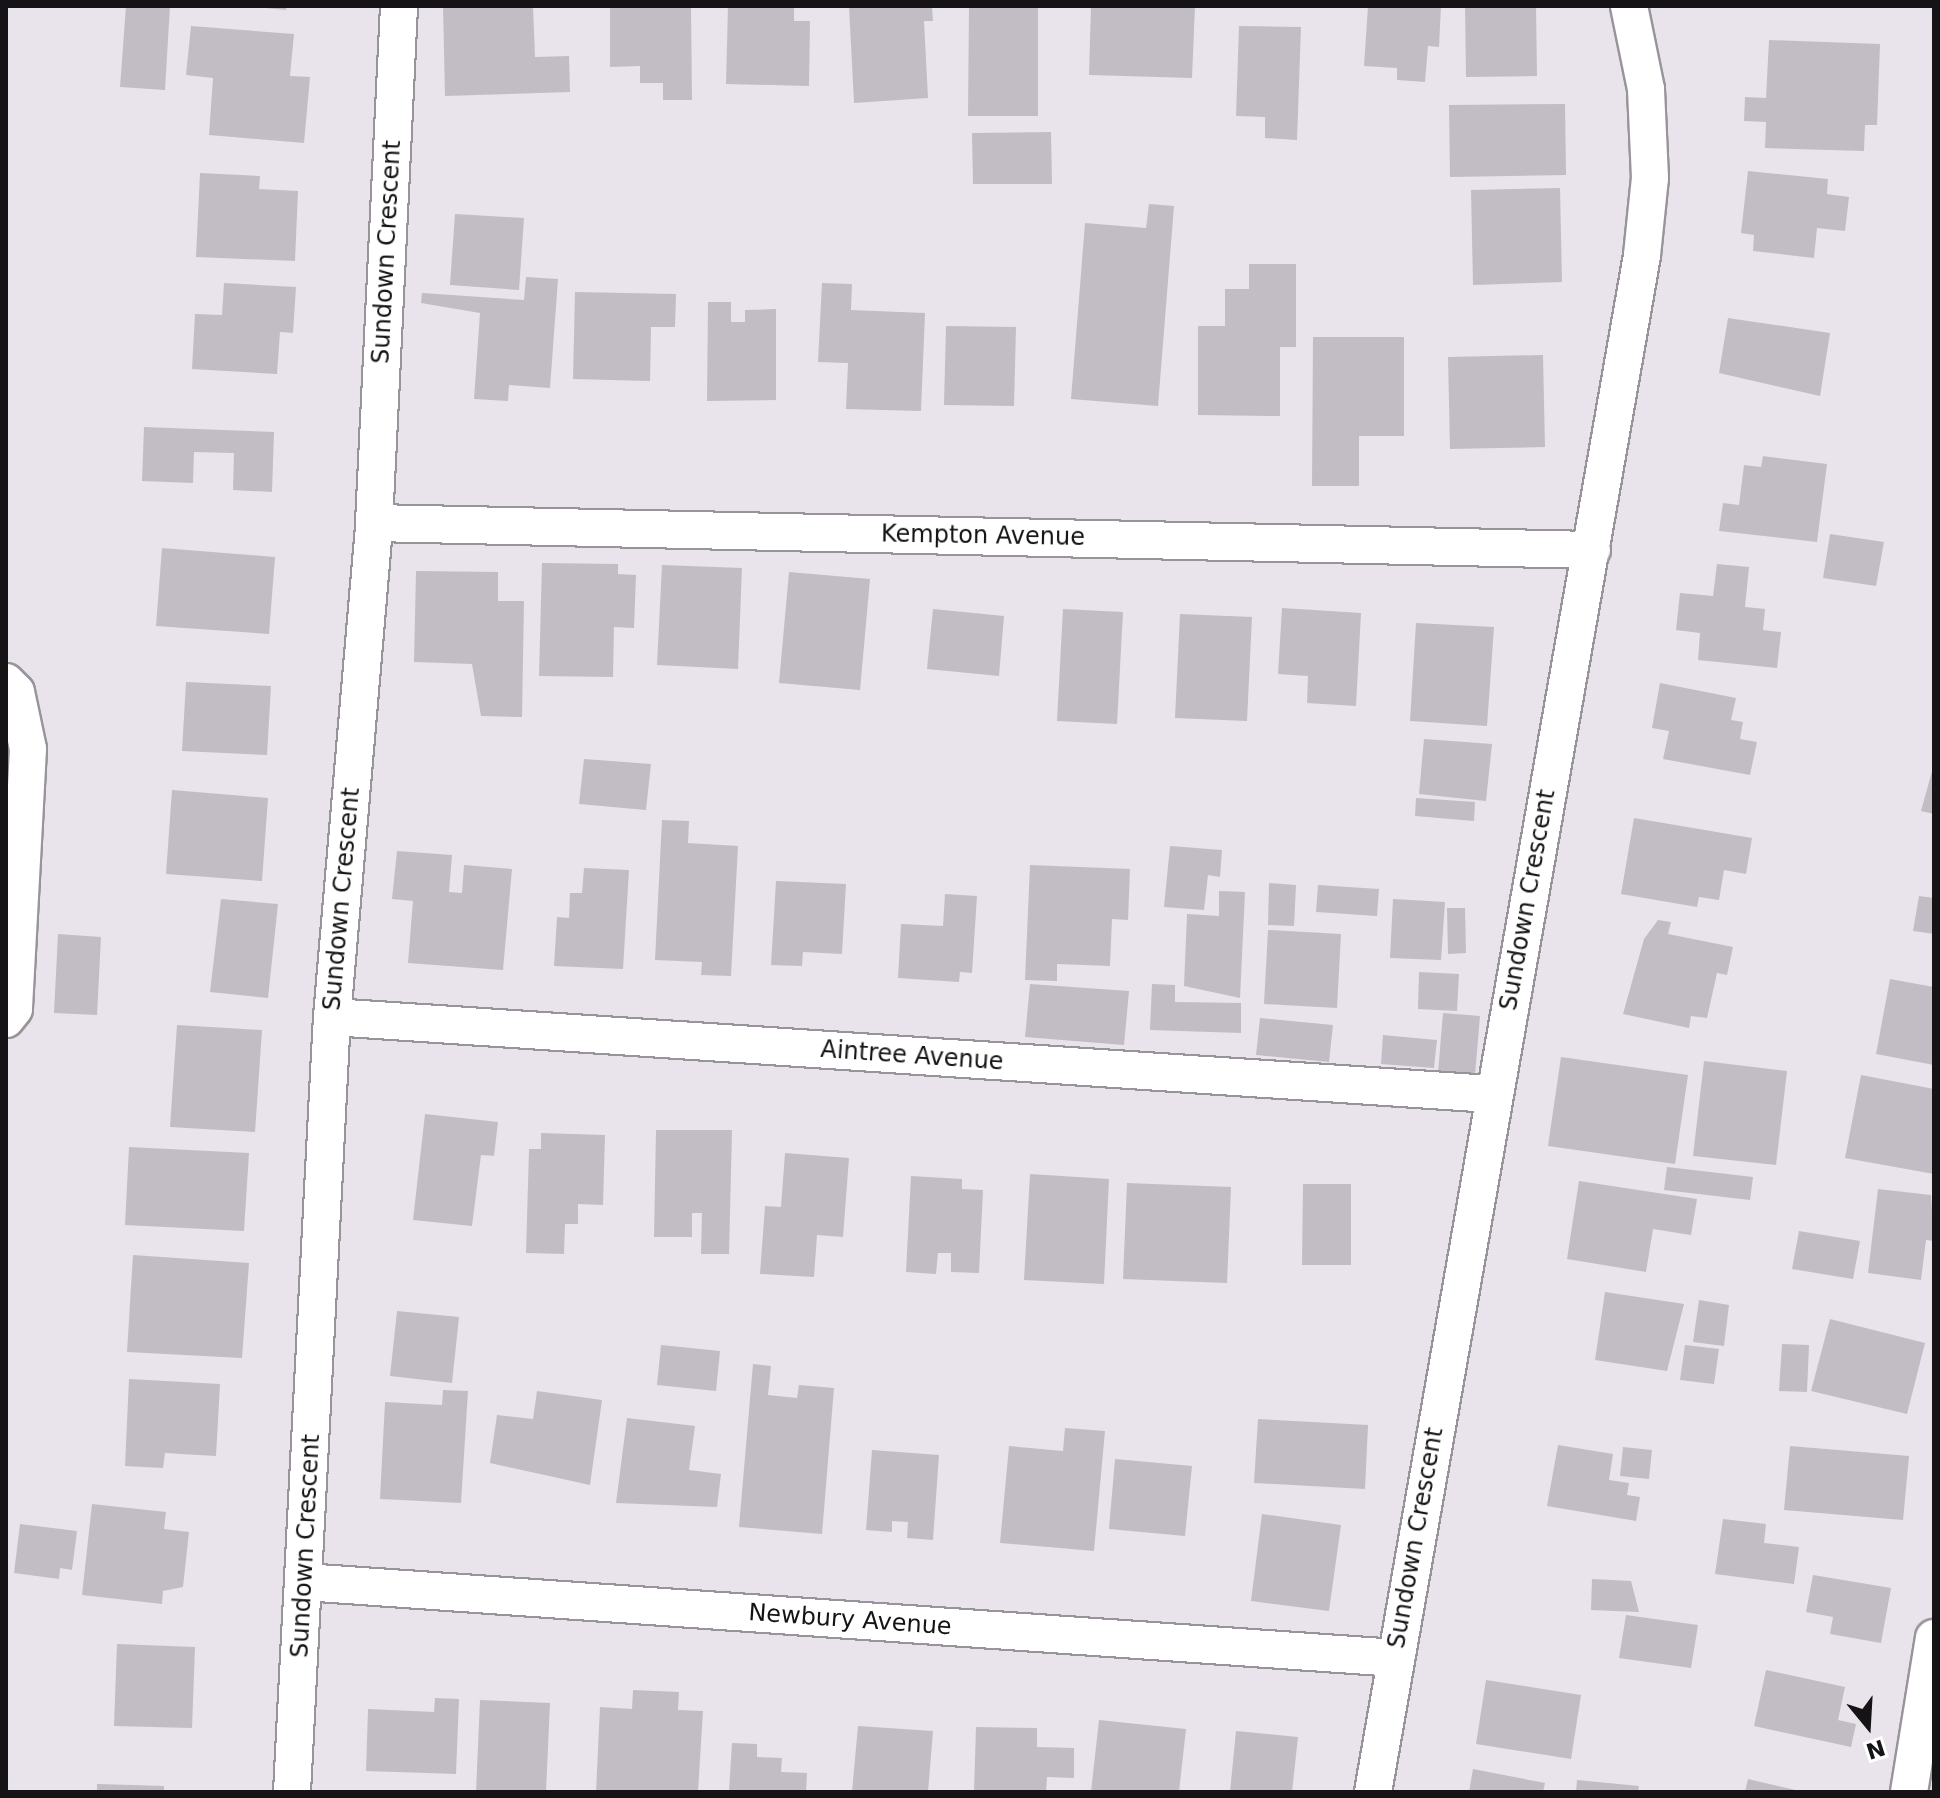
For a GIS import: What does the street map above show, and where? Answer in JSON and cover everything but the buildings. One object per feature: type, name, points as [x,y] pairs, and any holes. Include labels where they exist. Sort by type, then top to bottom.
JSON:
[{"type":"street","name":"Sundown Crescent","points":[[292,1792],[332,1017],[374,523],[399,6]]},
{"type":"street","name":"Sundown Crescent","points":[[1373,1792],[1492,1094],[1592,550],[1650,178],[1646,89],[1629,6]]},
{"type":"street","name":"Kempton Avenue","points":[[374,523],[1592,550]]},
{"type":"street","points":[[6,682],[16,692],[28,749],[14,1009],[6,1019]]},
{"type":"street","name":"Aintree Avenue","points":[[332,1017],[1492,1094]]},
{"type":"street","name":"Newbury Avenue","points":[[304,1582],[1396,1658]]},
{"type":"street","points":[[1909,1792],[1926,1741],[1934,1638]]}]
